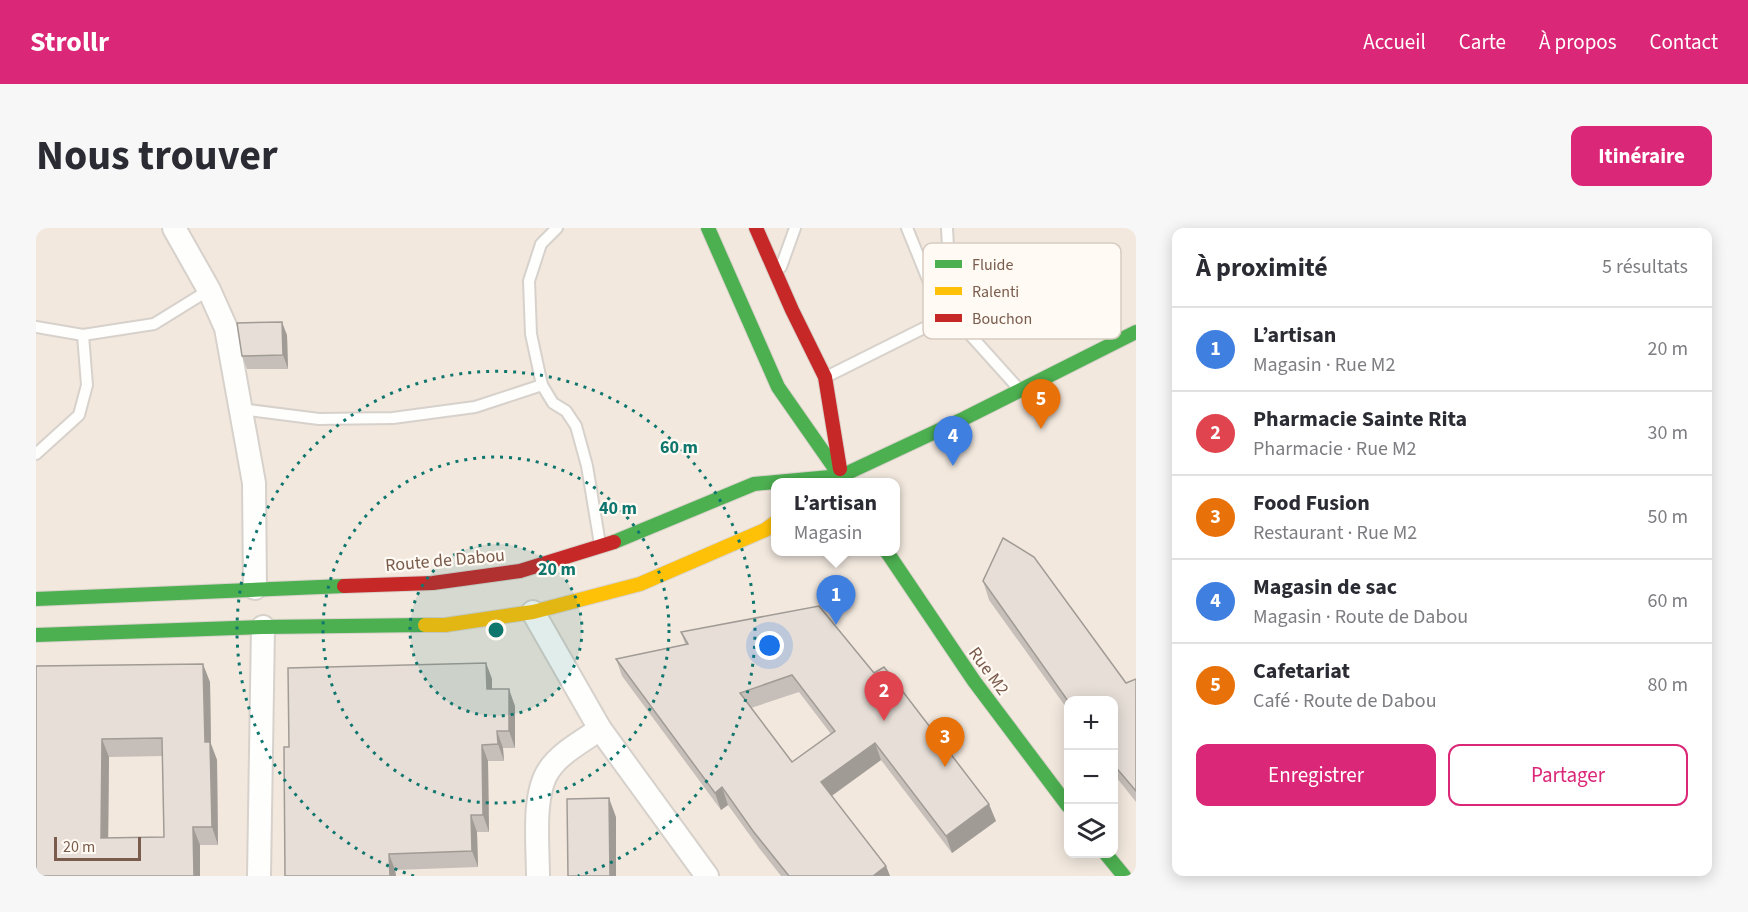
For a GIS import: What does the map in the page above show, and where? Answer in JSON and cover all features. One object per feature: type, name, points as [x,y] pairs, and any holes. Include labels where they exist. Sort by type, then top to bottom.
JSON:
[{"type":"street","points":[[174,228],[209,290],[226,328],[254,483],[255,588]]},
{"type":"street","points":[[708,228],[735,294],[778,387],[838,478]]},
{"type":"street","points":[[756,228],[777,279],[825,377],[839,478]]},
{"type":"street","name":"Route de Dabou","points":[[843,478],[1136,332]]},
{"type":"street","name":"Route de Dabou","points":[[36,599],[255,588],[434,583],[520,571],[600,548],[754,484],[771,483]]},
{"type":"street","points":[[36,635],[263,627],[445,624],[533,612],[640,584],[771,526]]},
{"type":"street","name":"Rue M2","points":[[890,556],[944,639],[1066,804]]},
{"type":"street","points":[[533,612],[600,729],[707,876]]},
{"type":"street","points":[[259,876],[263,627]]},
{"type":"street","points":[[538,876],[539,792],[549,770],[564,755],[600,729]]},
{"type":"street","points":[[1109,858],[1124,876]]},
{"type":"lane","points":[[557,228],[541,244],[529,281],[531,334],[542,385],[553,403],[566,411],[576,426],[587,466],[600,548]]},
{"type":"lane","points":[[777,279],[795,228]]},
{"type":"lane","points":[[907,228],[923,267]]},
{"type":"lane","points":[[947,228],[948,243]]},
{"type":"lane","points":[[36,327],[83,335],[154,324],[209,290]]},
{"type":"lane","points":[[825,377],[923,328]]},
{"type":"lane","points":[[36,454],[79,415],[87,385],[83,335]]},
{"type":"lane","points":[[974,339],[1021,390]]},
{"type":"lane","points":[[241,409],[319,419],[393,417],[475,408],[542,385]]},
{"type":"shaded area","points":[[36,228],[1136,228],[1136,876],[36,876]]},
{"type":"building","points":[[282,322],[283,355],[242,356],[237,323]]},
{"type":"building","points":[[1003,538],[1034,557],[1126,683],[1136,679],[1136,791],[1118,770],[1118,696],[1064,696],[983,581]]},
{"type":"building","points":[[819,606],[874,673],[884,667],[989,804],[946,836],[875,743],[821,782],[886,866],[873,876],[789,876],[722,787],[715,793],[616,659],[688,644],[681,632]],"holes":[[[792,675],[835,731],[792,762],[740,693]]]},
{"type":"building","points":[[486,663],[487,689],[509,689],[509,731],[497,731],[498,744],[482,745],[483,815],[471,815],[472,851],[389,854],[390,876],[285,876],[284,747],[289,747],[288,668]]},
{"type":"building","points":[[203,664],[205,742],[210,742],[212,827],[193,827],[194,876],[36,876],[36,666]],"holes":[[[162,738],[164,837],[101,838],[102,739]]]},
{"type":"building","points":[[609,798],[610,876],[568,876],[567,799]]},
{"type":"traffic: fast","points":[[708,228],[778,387],[842,478]]},
{"type":"traffic: fast","points":[[838,478],[965,418],[1136,332]]},
{"type":"traffic: fast","points":[[819,478],[841,476]]},
{"type":"traffic: fast","points":[[614,542],[754,484],[771,482]]},
{"type":"traffic: fast","points":[[890,556],[974,681],[1066,804]]},
{"type":"traffic: fast","points":[[36,599],[344,586]]},
{"type":"traffic: fast","points":[[36,635],[263,627],[425,625]]},
{"type":"traffic: fast","points":[[1109,858],[1124,876]]},
{"type":"traffic: slow","points":[[425,625],[445,625],[533,612],[640,584],[771,526]]},
{"type":"traffic: jam","points":[[756,228],[825,377],[840,469]]},
{"type":"traffic: jam","points":[[344,586],[433,583],[520,571],[614,542]]},
{"type":"place","name":"Cafetariat","points":[[1041,429]]},
{"type":"place","name":"Magasin de sac","points":[[953,466]]},
{"type":"place","name":"L’artisan","points":[[836,625]]},
{"type":"place","name":"Pharmacie Sainte Rita","points":[[884,721]]},
{"type":"place","name":"Food Fusion","points":[[945,767]]}]
